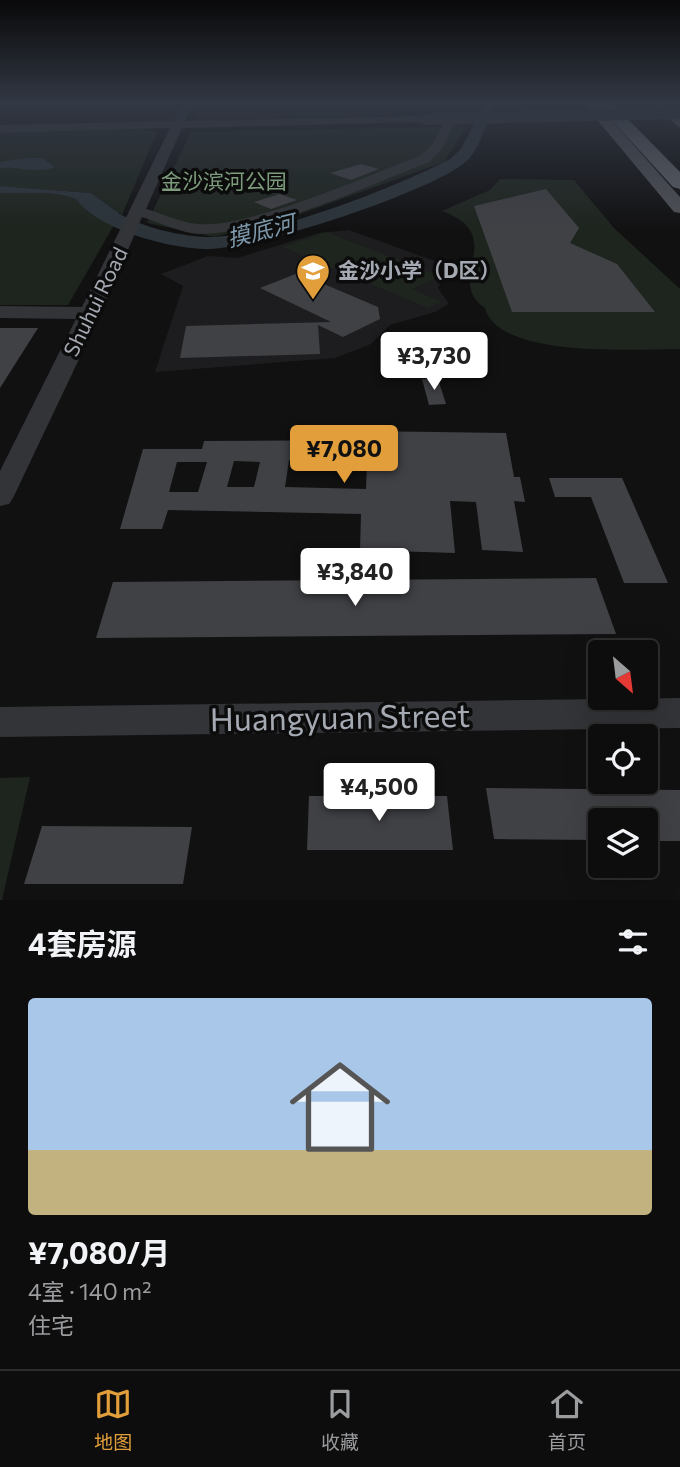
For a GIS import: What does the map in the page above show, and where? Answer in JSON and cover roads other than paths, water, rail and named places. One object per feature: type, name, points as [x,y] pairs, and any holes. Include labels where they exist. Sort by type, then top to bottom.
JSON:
[{"type":"highway","points":[[639,146],[680,183]]},
{"type":"main road","points":[[629,146],[680,208]]},
{"type":"street","name":"Shuhui Road","points":[[0,498],[169,146]]},
{"type":"street","points":[[134,222],[208,229],[284,211],[413,166],[429,156],[437,146]]},
{"type":"street","points":[[385,165],[407,157],[429,156]]},
{"type":"street","points":[[208,229],[222,217],[255,208]]},
{"type":"street","points":[[0,312],[91,313]]},
{"type":"street","name":"Huangyuan Street","points":[[0,722],[680,713]]},
{"type":"waterway","name":"摸底河","points":[[85,199],[110,217],[159,235],[193,242],[229,241],[295,225],[373,199],[456,162],[470,146]]},
{"type":"place","name":"金沙小学（D区）","points":[[313,301]]},
{"type":"park label","name":"金沙滨河公园","points":[[224,182]]}]
